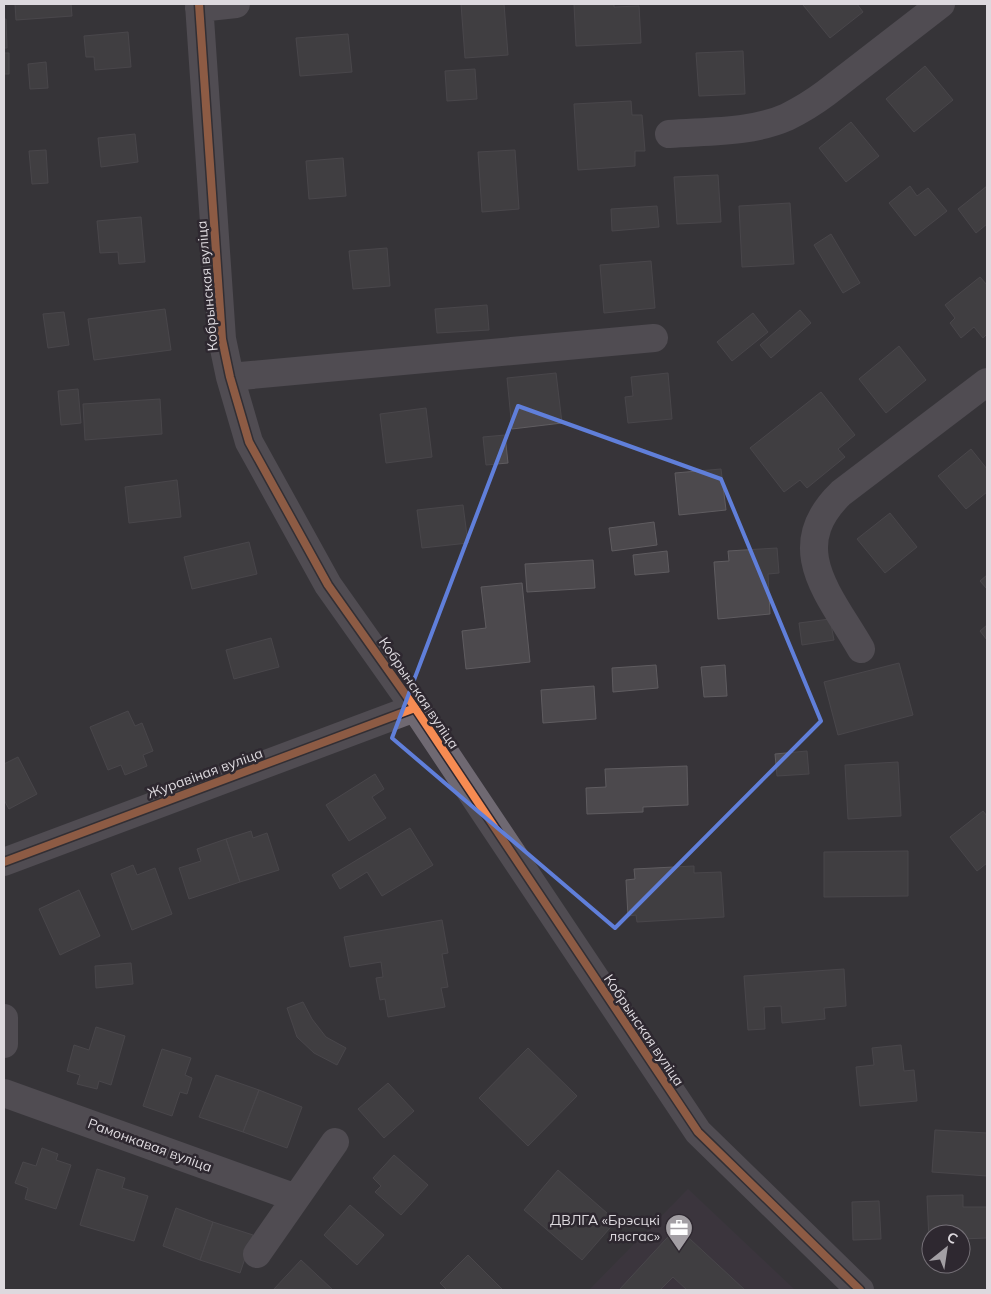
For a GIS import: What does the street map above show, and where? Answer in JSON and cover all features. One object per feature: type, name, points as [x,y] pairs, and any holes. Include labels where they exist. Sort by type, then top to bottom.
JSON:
[{"type":"street","points":[[199,6],[236,4]]},
{"type":"street","points":[[668,134],[740,128],[764,124],[786,117],[826,93],[940,4]]},
{"type":"street","name":"Кобрынская вуліца","points":[[199,6],[222,339],[230,377],[248,442],[328,585],[414,708],[698,1132],[860,1290]]},
{"type":"street","points":[[230,377],[654,338]]},
{"type":"street","points":[[862,649],[817,571],[813,541],[820,521],[832,502],[842,493],[987,382]]},
{"type":"street","name":"Журавіная вуліца","points":[[4,862],[414,708]]},
{"type":"street","points":[[4,1018],[4,1044]]},
{"type":"street","name":"Рамонкавая вуліца","points":[[4,1093],[296,1198]]},
{"type":"street","points":[[257,1254],[335,1142]]},
{"type":"highlighted area","points":[[518,406],[721,479],[821,721],[615,928],[392,738]]},
{"type":"shaded area","points":[[688,1189],[795,1290],[589,1290]]},
{"type":"building","points":[[15,4],[71,4],[72,16],[16,20]]},
{"type":"building","points":[[461,4],[504,4],[508,55],[465,58]]},
{"type":"building","points":[[574,4],[614,4],[614,7],[639,6],[641,43],[576,46]]},
{"type":"building","points":[[804,4],[857,4],[863,12],[830,38]]},
{"type":"building","points":[[4,19],[6,19],[7,48],[4,48]]},
{"type":"building","points":[[128,32],[131,67],[95,70],[94,57],[86,57],[84,36]]},
{"type":"building","points":[[348,34],[352,72],[300,76],[296,38]]},
{"type":"building","points":[[743,51],[745,94],[699,96],[696,53]]},
{"type":"building","points":[[4,53],[9,53],[9,74],[4,74]]},
{"type":"building","points":[[46,62],[48,88],[30,89],[28,64]]},
{"type":"building","points":[[925,66],[953,100],[914,132],[886,99]]},
{"type":"building","points":[[475,69],[477,99],[447,101],[445,71]]},
{"type":"building","points":[[631,101],[632,115],[642,115],[645,151],[635,151],[635,166],[578,170],[574,104]]},
{"type":"building","points":[[851,122],[879,156],[846,182],[819,148]]},
{"type":"building","points":[[135,134],[138,162],[101,167],[98,138]]},
{"type":"building","points":[[46,150],[48,183],[32,184],[29,151]]},
{"type":"building","points":[[515,150],[519,209],[482,212],[478,152]]},
{"type":"building","points":[[343,158],[346,196],[309,199],[306,161]]},
{"type":"building","points":[[718,175],[721,222],[677,224],[674,177]]},
{"type":"building","points":[[910,186],[917,196],[928,188],[947,211],[915,236],[889,203]]},
{"type":"building","points":[[987,186],[987,224],[976,233],[958,209]]},
{"type":"building","points":[[790,203],[794,264],[742,267],[739,206]]},
{"type":"building","points":[[657,206],[659,227],[612,231],[611,209]]},
{"type":"building","points":[[141,217],[145,262],[119,264],[118,252],[100,253],[97,221]]},
{"type":"building","points":[[831,234],[860,283],[843,293],[814,245]]},
{"type":"building","points":[[387,248],[390,286],[353,289],[349,251]]},
{"type":"building","points":[[651,261],[655,308],[604,313],[600,265]]},
{"type":"building","points":[[980,277],[987,285],[987,334],[983,338],[974,327],[961,338],[950,323],[955,318],[945,305]]},
{"type":"building","points":[[487,305],[489,330],[437,333],[435,309]]},
{"type":"building","points":[[165,309],[171,350],[94,360],[88,319]]},
{"type":"building","points":[[800,310],[811,323],[771,358],[760,345]]},
{"type":"building","points":[[64,312],[69,345],[48,348],[43,314]]},
{"type":"building","points":[[753,313],[768,332],[732,361],[717,342]]},
{"type":"building","points":[[899,346],[926,380],[886,413],[859,379]]},
{"type":"building","points":[[556,373],[562,423],[512,429],[507,378]]},
{"type":"building","points":[[668,373],[672,419],[628,423],[625,397],[633,396],[631,377]]},
{"type":"building","points":[[78,389],[81,423],[61,425],[58,391]]},
{"type":"building","points":[[821,392],[855,435],[838,449],[845,457],[807,488],[800,480],[784,492],[750,448]]},
{"type":"building","points":[[160,399],[162,434],[85,440],[83,404]]},
{"type":"building","points":[[426,408],[432,457],[386,463],[380,414]]},
{"type":"building","points":[[505,435],[508,463],[486,465],[483,437]]},
{"type":"building","points":[[971,449],[987,469],[987,492],[966,509],[938,476]]},
{"type":"building","points":[[721,469],[726,510],[679,515],[675,473]]},
{"type":"building","points":[[177,480],[181,517],[129,523],[125,487]]},
{"type":"building","points":[[463,505],[468,543],[422,548],[417,510]]},
{"type":"building","points":[[890,513],[917,547],[885,573],[857,539]]},
{"type":"building","points":[[654,522],[657,545],[612,551],[609,528]]},
{"type":"building","points":[[249,542],[257,574],[192,589],[184,557]]},
{"type":"building","points":[[777,548],[779,573],[768,574],[770,614],[718,619],[714,562],[729,561],[728,551]]},
{"type":"building","points":[[667,551],[669,572],[635,575],[633,555]]},
{"type":"building","points":[[593,560],[595,588],[527,592],[525,564]]},
{"type":"building","points":[[987,575],[987,589],[980,581]]},
{"type":"building","points":[[522,583],[530,662],[466,669],[462,631],[486,628],[481,587]]},
{"type":"building","points":[[830,619],[834,640],[802,645],[799,623]]},
{"type":"building","points":[[987,625],[987,640],[980,631]]},
{"type":"building","points":[[271,638],[279,667],[234,679],[226,650]]},
{"type":"building","points":[[899,663],[913,715],[838,735],[824,682]]},
{"type":"building","points":[[656,665],[658,688],[613,692],[612,668]]},
{"type":"building","points":[[725,665],[727,696],[704,697],[701,667]]},
{"type":"building","points":[[594,686],[596,719],[543,723],[541,690]]},
{"type":"building","points":[[128,711],[135,726],[142,723],[153,751],[143,755],[147,766],[125,775],[121,765],[108,770],[90,727]]},
{"type":"building","points":[[807,751],[809,774],[777,776],[775,754]]},
{"type":"building","points":[[18,757],[37,794],[9,809],[4,800],[4,764]]},
{"type":"building","points":[[898,762],[901,816],[848,819],[845,765]]},
{"type":"building","points":[[687,766],[688,805],[643,807],[643,812],[587,814],[586,788],[606,787],[605,769]]},
{"type":"building","points":[[375,774],[384,789],[372,797],[386,818],[349,841],[326,805]]},
{"type":"building","points":[[983,811],[987,816],[987,863],[977,871],[950,837]]},
{"type":"building","points":[[410,828],[433,865],[382,896],[367,872],[340,889],[332,875]]},
{"type":"building","points":[[251,831],[253,838],[267,833],[279,870],[240,882],[226,839]]},
{"type":"building","points":[[226,839],[240,882],[189,899],[179,868],[201,861],[197,849]]},
{"type":"building","points":[[908,851],[908,896],[824,897],[824,852]]},
{"type":"building","points":[[133,865],[137,875],[155,868],[172,914],[132,930],[111,874]]},
{"type":"building","points":[[694,866],[694,873],[721,872],[724,917],[637,922],[636,915],[628,916],[626,880],[635,879],[634,869]]},
{"type":"building","points":[[79,890],[100,936],[60,955],[39,909]]},
{"type":"building","points":[[442,920],[448,953],[442,954],[448,987],[441,988],[445,1007],[388,1017],[385,999],[380,1000],[376,978],[383,977],[381,962],[350,967],[344,937]]},
{"type":"building","points":[[131,963],[133,984],[96,988],[95,966]]},
{"type":"building","points":[[844,969],[846,1006],[824,1008],[825,1019],[782,1023],[781,1006],[764,1007],[765,1029],[748,1030],[744,976]]},
{"type":"building","points":[[303,1002],[312,1019],[326,1037],[346,1048],[337,1065],[314,1053],[297,1037],[287,1008]]},
{"type":"building","points":[[96,1027],[125,1036],[111,1085],[99,1081],[97,1089],[77,1084],[80,1075],[67,1071],[74,1045],[89,1050]]},
{"type":"building","points":[[901,1045],[904,1071],[914,1070],[917,1101],[860,1106],[856,1067],[874,1065],[872,1048]]},
{"type":"building","points":[[528,1048],[577,1096],[528,1146],[479,1098]]},
{"type":"building","points":[[162,1049],[191,1058],[185,1075],[192,1078],[187,1094],[180,1092],[172,1116],[143,1106]]},
{"type":"building","points":[[216,1075],[259,1090],[243,1132],[199,1117]]},
{"type":"building","points":[[388,1083],[414,1111],[384,1138],[358,1109]]},
{"type":"building","points":[[259,1090],[302,1107],[287,1148],[243,1132]]},
{"type":"building","points":[[935,1130],[987,1133],[987,1176],[932,1172]]},
{"type":"building","points":[[42,1148],[58,1154],[56,1160],[71,1165],[56,1209],[25,1199],[28,1188],[15,1183],[23,1162],[36,1166]]},
{"type":"building","points":[[394,1155],[428,1185],[401,1215],[375,1192],[381,1186],[373,1178]]},
{"type":"building","points":[[97,1169],[125,1178],[122,1188],[148,1196],[134,1241],[80,1225]]},
{"type":"building","points":[[558,1170],[616,1221],[582,1260],[524,1210]]},
{"type":"building","points":[[963,1195],[963,1207],[987,1207],[987,1238],[971,1239],[971,1224],[928,1224],[927,1196]]},
{"type":"building","points":[[879,1201],[881,1239],[853,1240],[852,1202]]},
{"type":"building","points":[[350,1205],[384,1235],[357,1265],[324,1235]]},
{"type":"building","points":[[176,1208],[213,1222],[200,1260],[163,1246]]},
{"type":"building","points":[[213,1222],[253,1235],[240,1273],[200,1260]]},
{"type":"building","name":"ДВЛГА «Брэсцкі лясгас»","points":[[677,1227],[745,1290],[687,1290],[673,1277],[660,1290],[621,1290]]},
{"type":"building","points":[[468,1255],[503,1290],[447,1290],[440,1283]]},
{"type":"building","points":[[301,1260],[333,1290],[274,1289]]},
{"type":"cycle path","points":[[199,4],[222,339],[230,377],[249,442],[328,585],[415,708],[698,1132],[860,1290]]},
{"type":"cycle path","points":[[4,862],[415,708]]},
{"type":"place","name":"ДВЛГА «Брэсцкі лясгас»","points":[[679,1252]]}]
